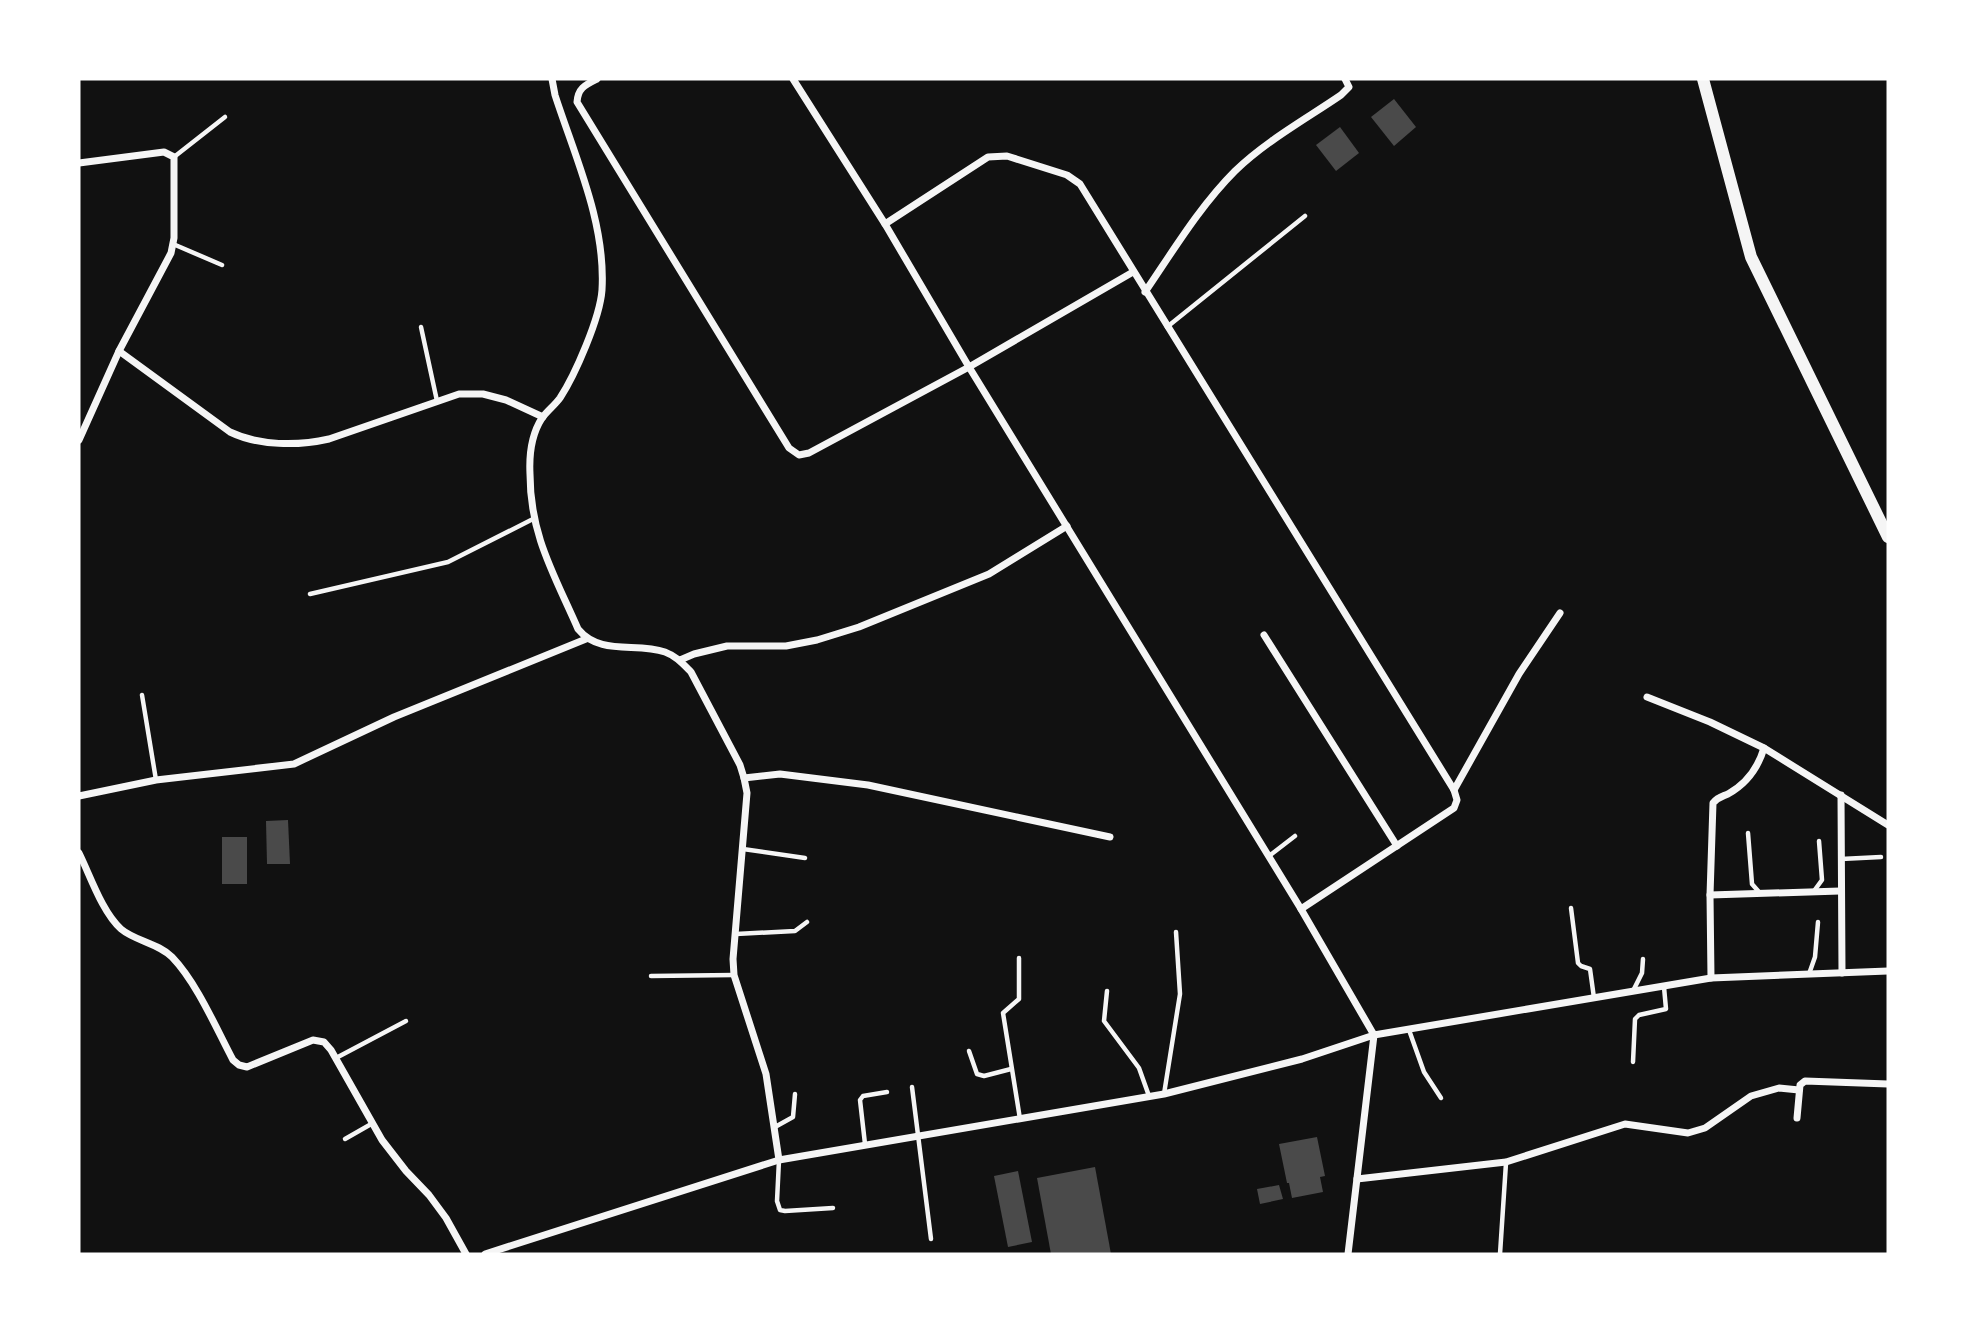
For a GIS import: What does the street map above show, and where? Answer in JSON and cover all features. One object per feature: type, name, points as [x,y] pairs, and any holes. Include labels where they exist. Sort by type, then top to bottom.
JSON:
[{"type":"street","points":[[552,79],[595,219],[600,248],[602,292],[590,337],[560,398],[543,417],[534,435],[529,456],[533,519],[539,541],[578,629],[586,639],[597,644],[664,652],[680,660],[691,673],[740,765],[747,793],[733,959],[734,975],[766,1074],[779,1160]]},
{"type":"street","points":[[597,79],[583,86],[578,94],[578,103],[794,452],[799,455],[809,453],[969,367],[1133,272]]},
{"type":"street","points":[[793,79],[885,224],[969,367],[1301,909],[1374,1035],[1348,1254]]},
{"type":"street","points":[[1145,292],[1191,225],[1235,171],[1267,144],[1341,95],[1349,87],[1345,79]]},
{"type":"street","points":[[1703,79],[1751,257],[1888,537]]},
{"type":"street","points":[[79,163],[164,152],[174,158],[173,244],[165,266],[119,351],[79,439]]},
{"type":"street","points":[[885,224],[988,157],[1007,156],[1067,175],[1080,184],[1454,790],[1457,800],[1454,808],[1301,909]]},
{"type":"street","points":[[119,351],[230,432],[248,441],[311,443],[329,439],[459,394],[483,394],[506,400],[543,417]]},
{"type":"street","points":[[680,660],[727,646],[796,644],[859,627],[989,574],[1067,526]]},
{"type":"street","points":[[1454,790],[1519,674],[1560,612]]},
{"type":"street","points":[[1264,635],[1397,846]]},
{"type":"street","points":[[79,796],[156,780],[294,764],[394,717],[586,639]]},
{"type":"street","points":[[1647,697],[1710,722],[1764,748],[1888,825]]},
{"type":"street","points":[[1711,978],[1713,803],[1753,774],[1760,763],[1764,748]]},
{"type":"street","points":[[744,778],[780,774],[868,785],[1110,837]]},
{"type":"street","points":[[1841,795],[1842,973]]},
{"type":"street","points":[[79,853],[114,921],[121,930],[154,945],[172,957],[190,982],[233,1059],[239,1065],[247,1067],[313,1040],[324,1042],[373,1124],[406,1171],[429,1195],[466,1254]]},
{"type":"street","points":[[1710,895],[1840,891]]},
{"type":"street","points":[[485,1254],[779,1160],[1164,1094],[1302,1059],[1374,1035],[1711,978],[1888,971]]},
{"type":"street","points":[[1797,1118],[1800,1085],[1805,1081],[1888,1084]]},
{"type":"street","points":[[1357,1179],[1506,1162],[1625,1124],[1688,1133],[1705,1128],[1751,1096],[1779,1088],[1799,1090]]},
{"type":"lane","points":[[174,158],[225,117]]},
{"type":"lane","points":[[1167,327],[1304,216]]},
{"type":"lane","points":[[173,244],[222,265]]},
{"type":"lane","points":[[421,327],[437,402]]},
{"type":"lane","points":[[310,594],[448,562],[533,519]]},
{"type":"lane","points":[[142,695],[156,780]]},
{"type":"lane","points":[[1748,833],[1752,884],[1760,893]]},
{"type":"lane","points":[[1269,856],[1295,835]]},
{"type":"lane","points":[[1813,892],[1822,880],[1819,841]]},
{"type":"lane","points":[[742,849],[805,858]]},
{"type":"lane","points":[[1840,859],[1881,857]]},
{"type":"lane","points":[[1571,908],[1578,963],[1590,969],[1594,998]]},
{"type":"lane","points":[[735,934],[794,931],[807,922]]},
{"type":"lane","points":[[1809,974],[1815,957],[1818,922]]},
{"type":"lane","points":[[1164,1094],[1180,994],[1176,932]]},
{"type":"lane","points":[[1019,958],[1019,999],[1003,1013],[1020,1119]]},
{"type":"lane","points":[[1633,992],[1642,973],[1643,959]]},
{"type":"lane","points":[[650,976],[734,975]]},
{"type":"lane","points":[[1633,1062],[1635,1019],[1639,1015],[1666,1009],[1664,986]]},
{"type":"lane","points":[[1107,991],[1104,1021],[1139,1068],[1149,1096]]},
{"type":"lane","points":[[336,1058],[406,1021]]},
{"type":"lane","points":[[1409,1030],[1424,1072],[1441,1098]]},
{"type":"lane","points":[[969,1051],[977,1074],[984,1076],[1011,1069]]},
{"type":"lane","points":[[912,1087],[931,1239]]},
{"type":"lane","points":[[865,1144],[859,1100],[863,1096],[887,1092]]},
{"type":"lane","points":[[775,1128],[793,1117],[795,1094]]},
{"type":"lane","points":[[345,1139],[373,1124]]},
{"type":"lane","points":[[779,1160],[777,1202],[780,1210],[785,1212],[833,1208]]},
{"type":"lane","points":[[1500,1254],[1506,1162]]},
{"type":"building","points":[[1394,99],[1416,127],[1394,146],[1371,117]]},
{"type":"building","points":[[1340,127],[1359,153],[1336,171],[1316,145]]},
{"type":"building","points":[[288,820],[290,864],[267,864],[266,821]]},
{"type":"building","points":[[222,837],[247,837],[247,884],[222,884]]},
{"type":"building","points":[[1317,1137],[1325,1176],[1320,1177],[1323,1192],[1292,1198],[1279,1144]]},
{"type":"building","points":[[1095,1167],[1111,1254],[1051,1254],[1037,1178]]},
{"type":"building","points":[[1018,1171],[1032,1242],[1008,1247],[994,1176]]},
{"type":"building","points":[[1279,1185],[1283,1199],[1260,1204],[1257,1189]]}]
